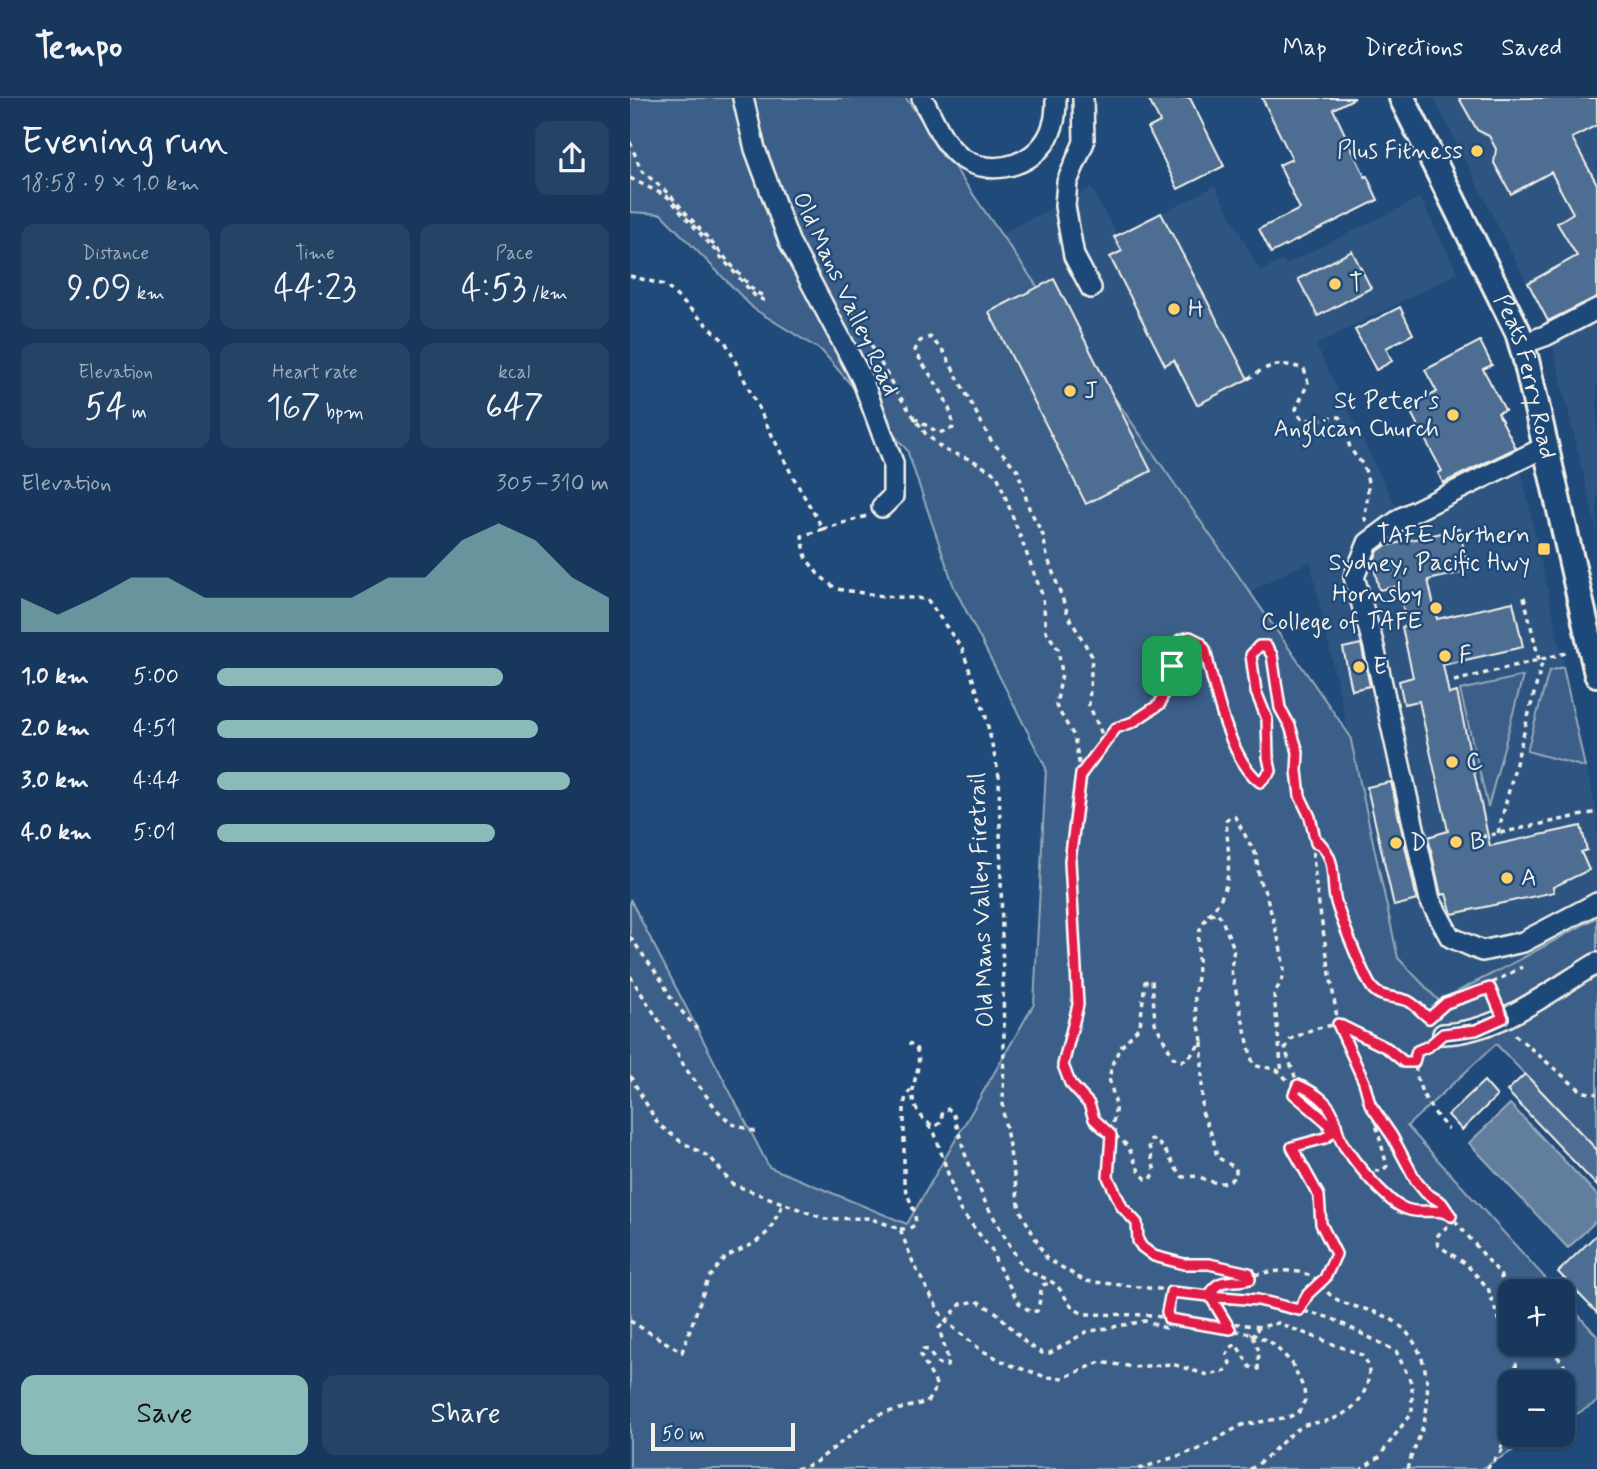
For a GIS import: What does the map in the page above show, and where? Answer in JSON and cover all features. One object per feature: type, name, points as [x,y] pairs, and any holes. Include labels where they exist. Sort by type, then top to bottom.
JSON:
[{"type":"main road","name":"Peats Ferry Road","points":[[1402,98],[1503,298],[1522,344],[1597,674]]},
{"type":"street","name":"Old Mans Valley Road","points":[[743,98],[755,149],[789,241],[862,379],[893,463],[893,496],[882,507]]},
{"type":"street","points":[[922,98],[946,142],[959,156],[976,165],[995,168],[1015,165],[1032,155],[1045,141],[1054,125],[1056,98]]},
{"type":"street","points":[[1083,98],[1084,142],[1067,182],[1065,206],[1074,256],[1091,288]]},
{"type":"street","points":[[1522,344],[1545,336],[1597,309]]},
{"type":"street","points":[[1545,447],[1403,517],[1368,543],[1354,578],[1373,643],[1430,900],[1450,937],[1482,951],[1523,942],[1597,903]]},
{"type":"street","points":[[1475,483],[1497,487]]},
{"type":"street","points":[[1439,1029],[1476,1030],[1503,1018],[1597,963]]},
{"type":"path","points":[[630,142],[641,170],[670,195],[755,292],[766,299],[756,297],[668,197],[630,177]]},
{"type":"path","points":[[630,276],[665,285],[726,343],[792,475],[823,529],[864,518],[882,507]]},
{"type":"path","points":[[844,295],[849,304]]},
{"type":"path","points":[[852,310],[873,351],[925,433],[944,450],[972,460],[998,474],[1043,597],[1046,631],[1058,649],[1062,673],[1056,706],[1074,736],[1081,774],[1070,861],[1078,1005],[1063,1065],[1070,1083],[1089,1104],[1094,1119],[1128,1146],[1139,1171],[1146,1179],[1151,1179],[1155,1172],[1149,1146],[1151,1139],[1164,1149],[1183,1177],[1199,1177],[1215,1184],[1232,1180],[1236,1175],[1236,1168],[1217,1157],[1213,1138],[1202,1112],[1204,1060],[1195,1002],[1198,963],[1196,946],[1201,926],[1222,899],[1227,884],[1229,854],[1226,820],[1231,816],[1235,817],[1256,855],[1260,882],[1280,945],[1284,969],[1274,995],[1283,1074]]},
{"type":"path","points":[[914,418],[939,433],[953,428],[953,415],[938,384],[923,366],[915,350],[919,341],[930,337],[944,352],[990,439],[1018,471],[1029,508],[1043,535],[1047,556],[1069,617],[1092,656],[1088,705],[1105,741]]},
{"type":"path","points":[[1248,379],[1262,369],[1285,363],[1304,369],[1308,383],[1296,409],[1301,418],[1309,422],[1326,417],[1340,417],[1348,429],[1348,443],[1354,457],[1364,467],[1369,487],[1365,519],[1372,527],[1388,528]]},
{"type":"path","name":"Old Mans Valley Firetrail","points":[[823,529],[802,536],[806,558],[818,574],[836,589],[927,599],[962,649],[985,713],[999,776],[1003,1111],[1020,1210],[1046,1258],[1085,1281],[1171,1292]]},
{"type":"path","points":[[1498,833],[1541,660],[1524,597]]},
{"type":"path","points":[[1081,774],[1116,728],[1133,722],[1160,704],[1172,666],[1170,657],[1177,643],[1190,637],[1200,642],[1205,649],[1233,740],[1244,765],[1260,782],[1271,771],[1267,719],[1256,692],[1251,655],[1259,646],[1266,646],[1272,655],[1280,708],[1290,726],[1298,752],[1300,796],[1310,817],[1316,843],[1313,855],[1316,886],[1338,1024],[1364,1082],[1387,1166],[1382,1171],[1371,1172],[1362,1168]]},
{"type":"path","points":[[1454,681],[1566,653]]},
{"type":"path","points":[[1481,837],[1597,812]]},
{"type":"path","points":[[1316,843],[1319,842],[1323,846],[1331,863],[1335,898],[1365,978],[1374,991],[1383,996],[1408,1001],[1439,1029],[1429,1046],[1417,1051],[1414,1062],[1422,1093],[1435,1115],[1448,1129]]},
{"type":"path","points":[[1207,916],[1217,912],[1234,948],[1231,970],[1253,1063],[1260,1068],[1276,1069],[1289,1081],[1315,1093],[1328,1106],[1335,1119],[1340,1140],[1385,1195],[1402,1209],[1418,1213],[1446,1212],[1451,1216],[1452,1222],[1438,1235],[1437,1242],[1466,1264],[1488,1287],[1498,1318]]},
{"type":"path","points":[[630,937],[662,981],[672,1000],[697,1029]]},
{"type":"path","points":[[1429,1018],[1446,1003],[1490,988],[1499,978],[1522,967]]},
{"type":"path","points":[[630,976],[665,1030],[685,1068],[718,1111],[732,1124],[757,1132]]},
{"type":"path","points":[[1202,1041],[1188,1059],[1181,1061],[1173,1057],[1155,1023],[1152,980],[1145,982],[1140,1026],[1120,1048],[1109,1079],[1116,1105],[1108,1177],[1122,1207],[1137,1223],[1138,1241],[1142,1247],[1162,1258],[1189,1265],[1209,1264],[1246,1271],[1250,1276]]},
{"type":"path","points":[[1490,988],[1503,1018],[1517,1037],[1575,1086],[1597,1094]]},
{"type":"path","points":[[1299,1310],[1308,1294],[1325,1278],[1336,1254],[1321,1224],[1319,1196],[1292,1147],[1325,1138],[1331,1133],[1328,1123],[1294,1094],[1298,1085],[1285,1049],[1291,1040],[1313,1030],[1338,1024],[1387,1048],[1404,1062],[1414,1062]]},
{"type":"path","points":[[909,1043],[916,1048],[919,1059],[912,1088],[914,1105],[935,1134],[960,1210],[992,1250],[1019,1303],[1031,1312],[1037,1311],[1041,1289],[1046,1283],[1052,1283]]},
{"type":"path","points":[[630,1076],[658,1124],[680,1141],[710,1158],[732,1184],[825,1219],[869,1218],[900,1229],[915,1225],[917,1218],[906,1195],[904,1183],[904,1106],[906,1096],[912,1088]]},
{"type":"path","points":[[1370,1104],[1392,1136],[1416,1181],[1426,1193],[1442,1203],[1502,1279]]},
{"type":"path","points":[[928,1124],[936,1126],[940,1123],[943,1111],[948,1109],[953,1112],[965,1154],[990,1213],[1023,1268],[1056,1285],[1075,1311],[1085,1314],[1150,1315],[1230,1329],[1252,1334],[1272,1343],[1290,1359],[1304,1388],[1304,1400],[1299,1412],[1289,1417],[1242,1425],[1199,1448],[1139,1469]]},
{"type":"path","points":[[630,1321],[682,1352],[708,1279],[726,1257],[755,1243],[769,1231],[783,1204]]},
{"type":"path","points":[[900,1229],[914,1265],[944,1320],[981,1350],[1008,1364],[1046,1377],[1063,1378],[1100,1362],[1135,1367],[1172,1364],[1208,1374],[1225,1371],[1230,1363],[1227,1355],[1229,1349],[1236,1345],[1250,1367],[1258,1369],[1259,1351],[1252,1334]]},
{"type":"path","points":[[1230,1329],[1210,1296],[1213,1286],[1250,1279],[1250,1276],[1285,1271],[1304,1273],[1320,1283],[1335,1299],[1390,1319],[1404,1330],[1420,1353],[1429,1384],[1424,1420],[1407,1469]]},
{"type":"path","points":[[796,1469],[813,1464],[877,1415],[927,1402],[937,1386],[921,1356],[923,1349],[928,1350],[937,1363],[947,1366],[948,1359],[939,1328],[961,1304],[977,1301],[997,1313],[1033,1348],[1049,1353],[1086,1332],[1145,1321],[1165,1328],[1169,1319],[1167,1312],[1171,1292],[1258,1300],[1331,1318],[1396,1351],[1412,1384],[1412,1412],[1379,1457],[1362,1469]]},
{"type":"path","points":[[1225,1322],[1260,1327],[1278,1323],[1362,1355],[1370,1371],[1363,1396],[1348,1412],[1343,1416],[1305,1424],[1290,1434],[1264,1461],[1250,1469]]},
{"type":"path","points":[[1252,1334],[1260,1327]]},
{"type":"path","points":[[1495,1461],[1501,1447]]},
{"type":"path","points":[[1487,1469],[1505,1447]]},
{"type":"shaded area","points":[[630,98],[906,98],[1350,736],[1398,958],[1439,1001],[1597,917],[1597,1150],[1496,1044],[1407,1126],[1546,1279],[1498,1279],[1498,1356],[1575,1356],[1575,1311],[1597,1336],[1597,1402],[1575,1415],[1575,1370],[1498,1370],[1498,1447],[1519,1447],[1481,1469],[630,1469],[630,899],[769,1167],[907,1224],[1034,1004],[1046,768],[954,587],[907,450],[822,351],[754,309],[661,214],[630,212]]},
{"type":"shaded area","points":[[1434,98],[1597,98],[1597,532],[1548,326]]},
{"type":"shaded area","name":"Hornsby College of TAFE","points":[[1215,186],[1260,271],[1283,260],[1286,264],[1420,198],[1458,273],[1316,345],[1400,515],[1518,456],[1597,814],[1597,917],[1438,1001],[1398,958],[1310,561],[1053,691],[948,261],[1091,188],[1118,236]]},
{"type":"shaded area","points":[[1563,667],[1585,767],[1527,751],[1549,671]]},
{"type":"shaded area","points":[[1523,676],[1488,807],[1460,690]]},
{"type":"shaded area","points":[[1510,1104],[1597,1195],[1597,1220],[1568,1248],[1469,1143]]},
{"type":"building","points":[[1148,98],[1190,98],[1224,166],[1178,189],[1148,128],[1160,122]]},
{"type":"building","points":[[1262,98],[1355,98],[1333,109],[1378,200],[1271,253],[1259,229],[1300,209],[1279,165],[1292,159]]},
{"type":"building","points":[[1459,98],[1597,98],[1597,125],[1572,138],[1597,184],[1597,297],[1548,321],[1528,283],[1577,256],[1557,223],[1573,213],[1551,172],[1511,194],[1494,163],[1496,149],[1489,136],[1477,130]]},
{"type":"building","name":"H","points":[[1161,213],[1248,379],[1197,405],[1174,360],[1165,365],[1110,257],[1122,251],[1114,237]]},
{"type":"building","name":"T","points":[[1352,251],[1371,288],[1318,316],[1298,279]]},
{"type":"building","name":"J","points":[[1054,279],[1151,471],[1086,504],[989,312]]},
{"type":"building","points":[[1400,307],[1413,334],[1386,348],[1392,361],[1376,370],[1355,330]]},
{"type":"building","name":"St Peter's Anglican Church","points":[[1480,341],[1492,365],[1483,369],[1505,410],[1498,413],[1516,448],[1443,483],[1438,473],[1442,471],[1408,407],[1437,392],[1425,370]]},
{"type":"building","points":[[1459,529],[1469,571],[1428,580],[1437,619],[1513,602],[1523,647],[1443,665],[1449,694],[1457,692],[1490,846],[1581,826],[1587,850],[1581,852],[1589,870],[1553,887],[1554,892],[1452,914],[1446,894],[1441,895],[1428,837],[1448,831],[1419,701],[1404,704],[1399,681],[1413,677],[1402,627],[1407,626],[1398,586],[1379,590],[1373,562],[1378,551],[1385,546]]},
{"type":"building","name":"E","points":[[1361,644],[1370,686],[1352,690],[1343,648]]},
{"type":"building","name":"D","points":[[1391,782],[1417,900],[1394,906],[1367,787]]},
{"type":"building","points":[[1525,1074],[1597,1150],[1597,1186],[1507,1091]]},
{"type":"building","points":[[1484,1081],[1497,1096],[1462,1130],[1448,1115]]},
{"type":"building","points":[[1597,1234],[1597,1313],[1575,1290],[1575,1279],[1565,1279],[1558,1272]]},
{"type":"place","name":"Plus Fitness","points":[[1477,151]]},
{"type":"place","name":"T","points":[[1335,284]]},
{"type":"place","name":"H","points":[[1174,309]]},
{"type":"place","name":"J","points":[[1070,391]]},
{"type":"place","name":"St Peter's Anglican Church","points":[[1453,415]]},
{"type":"place","name":"TAFE Northern Sydney, Pacific Hwy","points":[[1544,549]]},
{"type":"place","name":"Hornsby College of TAFE","points":[[1436,608]]},
{"type":"place","name":"F","points":[[1445,656]]},
{"type":"place","name":"E","points":[[1359,667]]},
{"type":"place","name":"C","points":[[1452,762]]},
{"type":"place","name":"B","points":[[1456,842]]},
{"type":"place","name":"D","points":[[1396,843]]},
{"type":"place","name":"A","points":[[1507,878]]},
{"type":"route","points":[[1172,666],[1160,704],[1133,722],[1116,728],[1081,774],[1070,861],[1078,1005],[1063,1065],[1070,1083],[1089,1104],[1094,1119],[1111,1135],[1108,1177],[1116,1198],[1137,1223],[1138,1241],[1142,1247],[1154,1256],[1184,1264],[1203,1263],[1249,1273],[1250,1279],[1218,1283],[1213,1286],[1210,1296],[1171,1292],[1167,1312],[1169,1319],[1230,1329],[1210,1296],[1258,1300],[1299,1310],[1308,1294],[1325,1278],[1336,1254],[1321,1224],[1319,1196],[1292,1147],[1325,1138],[1331,1133],[1328,1123],[1294,1094],[1298,1085],[1315,1093],[1328,1106],[1345,1148],[1392,1201],[1402,1209],[1418,1213],[1446,1212],[1451,1216],[1442,1203],[1426,1193],[1416,1181],[1392,1136],[1370,1104],[1364,1082],[1338,1024],[1387,1048],[1404,1062],[1414,1062],[1417,1051],[1429,1046],[1443,1034],[1461,1034],[1503,1018],[1490,988],[1446,1003],[1429,1018],[1408,1001],[1383,996],[1374,991],[1365,978],[1335,898],[1331,863],[1323,846],[1319,842],[1316,843],[1310,817],[1300,796],[1298,752],[1290,726],[1280,708],[1272,655],[1266,646],[1259,646],[1251,655],[1256,692],[1267,719],[1271,771],[1260,782],[1244,765],[1233,740],[1205,649],[1200,642],[1190,637],[1180,640],[1170,657],[1172,666]]}]
